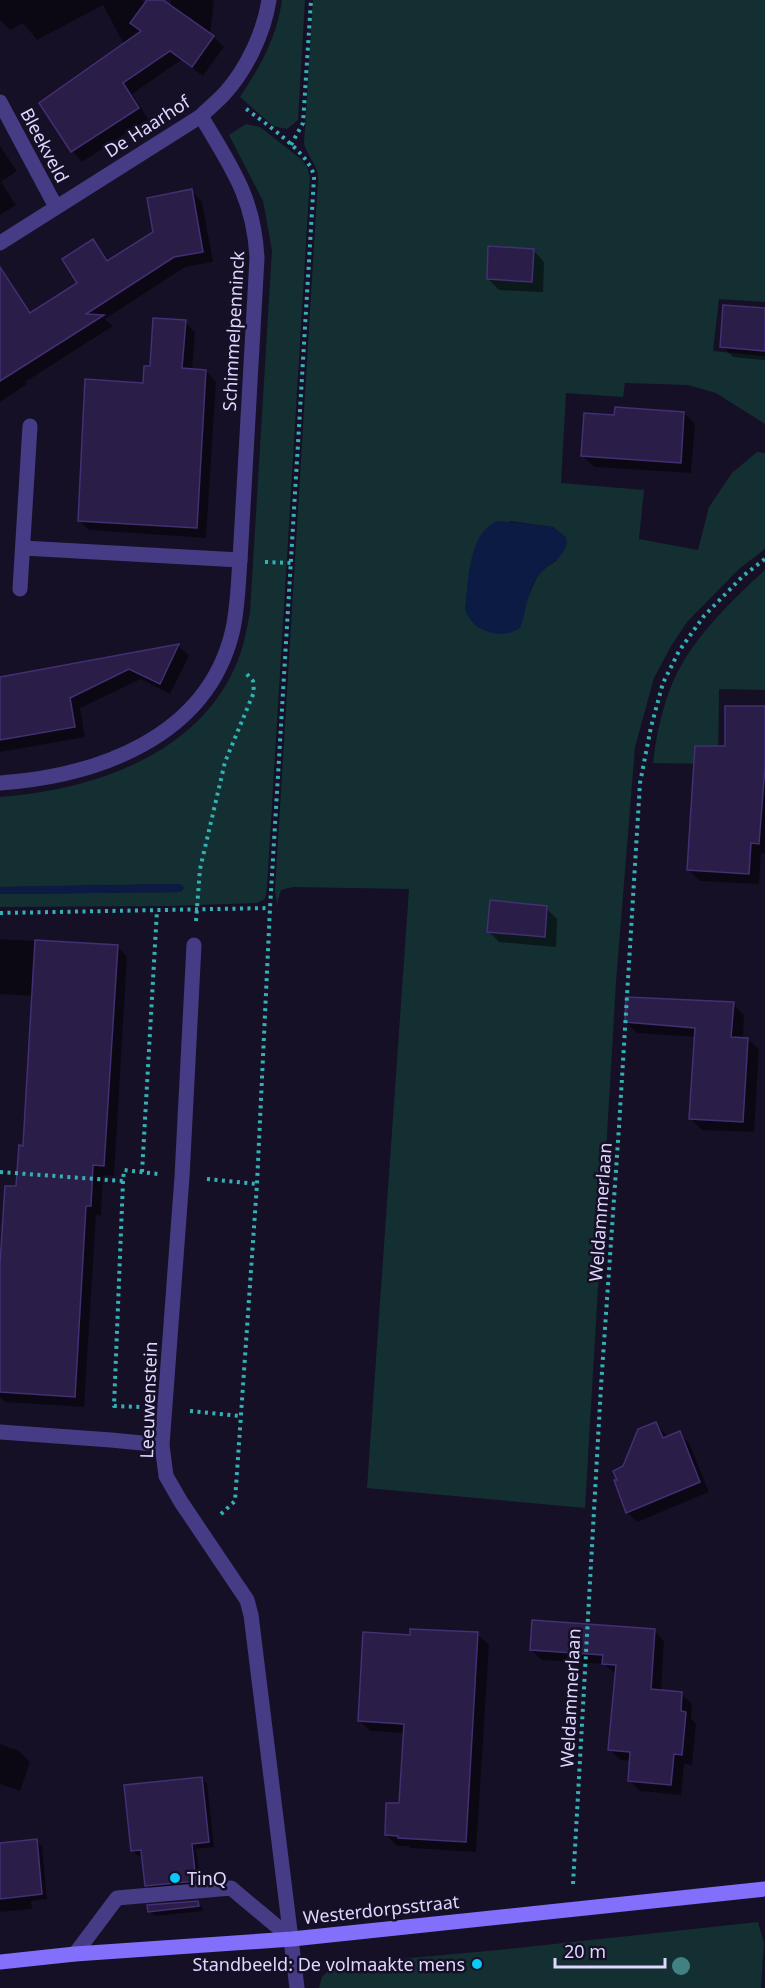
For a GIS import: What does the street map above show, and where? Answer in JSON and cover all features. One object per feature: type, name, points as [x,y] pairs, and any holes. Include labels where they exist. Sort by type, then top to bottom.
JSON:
[{"type":"street","name":"De Haarhof","points":[[0,243],[201,116],[226,92],[245,64],[258,38],[268,0]]},
{"type":"street","name":"Bleekveld","points":[[0,102],[56,207]]},
{"type":"street","name":"Schimmelpenninck","points":[[0,783],[56,776],[94,765],[131,751],[159,736],[180,719],[200,698],[225,656],[232,633],[237,610],[257,258],[256,235],[243,189],[201,116]]},
{"type":"street","points":[[20,590],[30,426]]},
{"type":"street","points":[[23,548],[240,560]]},
{"type":"street","name":"Leeuwenstein","points":[[194,945],[182,1177],[162,1445],[166,1476],[247,1600],[251,1615],[297,1988]]},
{"type":"street","points":[[0,1432],[162,1445]]},
{"type":"street","points":[[75,1954],[117,1898],[231,1888],[292,1939]]},
{"type":"street","name":"Westerdorpsstraat","points":[[0,1962],[75,1954],[292,1939],[765,1889]]},
{"type":"path","points":[[291,145],[303,123],[311,0]]},
{"type":"path","points":[[198,1525],[224,1512],[234,1501],[257,1184],[270,908],[314,178],[309,163],[291,145],[226,92]]},
{"type":"path","name":"Weldammerlaan","points":[[572,1909],[600,1398],[640,783],[651,727],[663,683],[679,651],[704,616],[743,576],[765,559]]},
{"type":"path","points":[[194,945],[200,869],[225,762],[254,692],[253,681],[247,673],[225,656]]},
{"type":"path","points":[[0,913],[270,908]]},
{"type":"path","points":[[142,1172],[157,910]]},
{"type":"path","points":[[240,1416],[114,1406],[123,1181],[124,1170],[257,1184]]},
{"type":"path","points":[[0,1172],[123,1181]]},
{"type":"green space","points":[[282,0],[305,0],[298,120],[287,129],[273,126],[240,97],[267,51],[280,14]]},
{"type":"green space","points":[[313,0],[765,0],[765,302],[719,299],[713,351],[765,356],[765,424],[716,393],[688,385],[625,383],[623,397],[566,393],[561,483],[644,490],[639,539],[698,550],[709,507],[732,473],[757,452],[765,453],[765,549],[739,569],[687,622],[671,646],[654,678],[635,747],[616,982],[585,1508],[367,1488],[409,889],[293,887],[281,890],[277,904],[275,890],[318,179],[316,169],[304,144]],"holes":[[[509,521],[553,527],[567,542],[556,561],[537,577],[528,597]]]},
{"type":"green space","points":[[246,124],[260,127],[301,159],[310,177],[265,899],[257,903],[167,906],[0,907],[0,894],[181,892],[184,888],[180,884],[0,887],[0,797],[71,786],[106,776],[140,762],[171,743],[198,720],[221,693],[238,660],[250,612],[272,250],[263,201],[229,135]]},
{"type":"green space","points":[[765,570],[765,690],[719,689],[718,764],[653,763],[664,705],[672,683],[685,659],[716,618]]},
{"type":"green space","points":[[758,1922],[764,1943],[761,1988],[319,1988],[322,1977],[334,1965]]},
{"type":"water","points":[[498,521],[553,527],[566,537],[566,544],[561,555],[541,572],[533,583],[520,628],[504,634],[487,632],[480,628],[473,623],[465,608],[469,571],[475,546],[488,527]]},
{"type":"water","points":[[180,884],[184,887],[181,892],[0,894],[0,887]]},
{"type":"building","points":[[147,0],[163,0],[214,36],[192,67],[170,51],[123,83],[139,108],[71,152],[39,103],[141,31],[130,23]]},
{"type":"building","points":[[192,189],[203,252],[174,257],[86,314],[104,315],[0,381],[0,267],[30,313],[77,283],[62,259],[93,239],[107,261],[153,232],[147,198]]},
{"type":"building","points":[[488,246],[534,249],[532,282],[487,279]]},
{"type":"building","points":[[723,305],[765,308],[765,351],[720,347]]},
{"type":"building","points":[[153,318],[186,320],[182,368],[206,370],[197,528],[78,521],[85,379],[143,383],[144,366],[150,366]]},
{"type":"building","points":[[615,407],[684,412],[681,463],[581,456],[584,413],[614,415]]},
{"type":"building","points":[[179,644],[160,684],[129,669],[70,698],[75,727],[0,740],[0,677]]},
{"type":"building","points":[[725,706],[765,706],[765,766],[759,844],[751,843],[749,874],[687,870],[695,746],[725,746]]},
{"type":"building","points":[[490,900],[547,906],[545,937],[487,932]]},
{"type":"building","points":[[35,940],[118,945],[104,1166],[93,1165],[91,1206],[86,1206],[75,1397],[0,1392],[0,1264],[5,1186],[16,1186],[19,1145],[23,1146]]},
{"type":"building","points":[[626,997],[734,1002],[731,1037],[748,1038],[743,1122],[689,1119],[695,1028],[625,1022]]},
{"type":"building","points":[[656,1422],[663,1438],[680,1431],[700,1482],[626,1513],[613,1471],[623,1466],[638,1429]]},
{"type":"building","points":[[532,1620],[655,1629],[651,1689],[682,1692],[681,1711],[686,1712],[682,1755],[674,1754],[671,1785],[628,1781],[630,1752],[608,1750],[616,1665],[602,1664],[603,1655],[530,1650]]},
{"type":"building","points":[[410,1629],[478,1632],[466,1842],[398,1838],[398,1836],[385,1835],[386,1803],[399,1803],[404,1724],[358,1721],[363,1632],[410,1635]]},
{"type":"building","points":[[202,1777],[209,1842],[192,1844],[196,1881],[145,1886],[141,1850],[131,1851],[124,1785]]},
{"type":"building","points":[[37,1839],[42,1894],[0,1899],[0,1843]]},
{"type":"building","points":[[198,1901],[199,1906],[148,1912],[147,1905]]},
{"type":"place","name":"TinQ","points":[[175,1878]]},
{"type":"place","name":"Standbeeld: De volmaakte mens","points":[[477,1964]]}]
